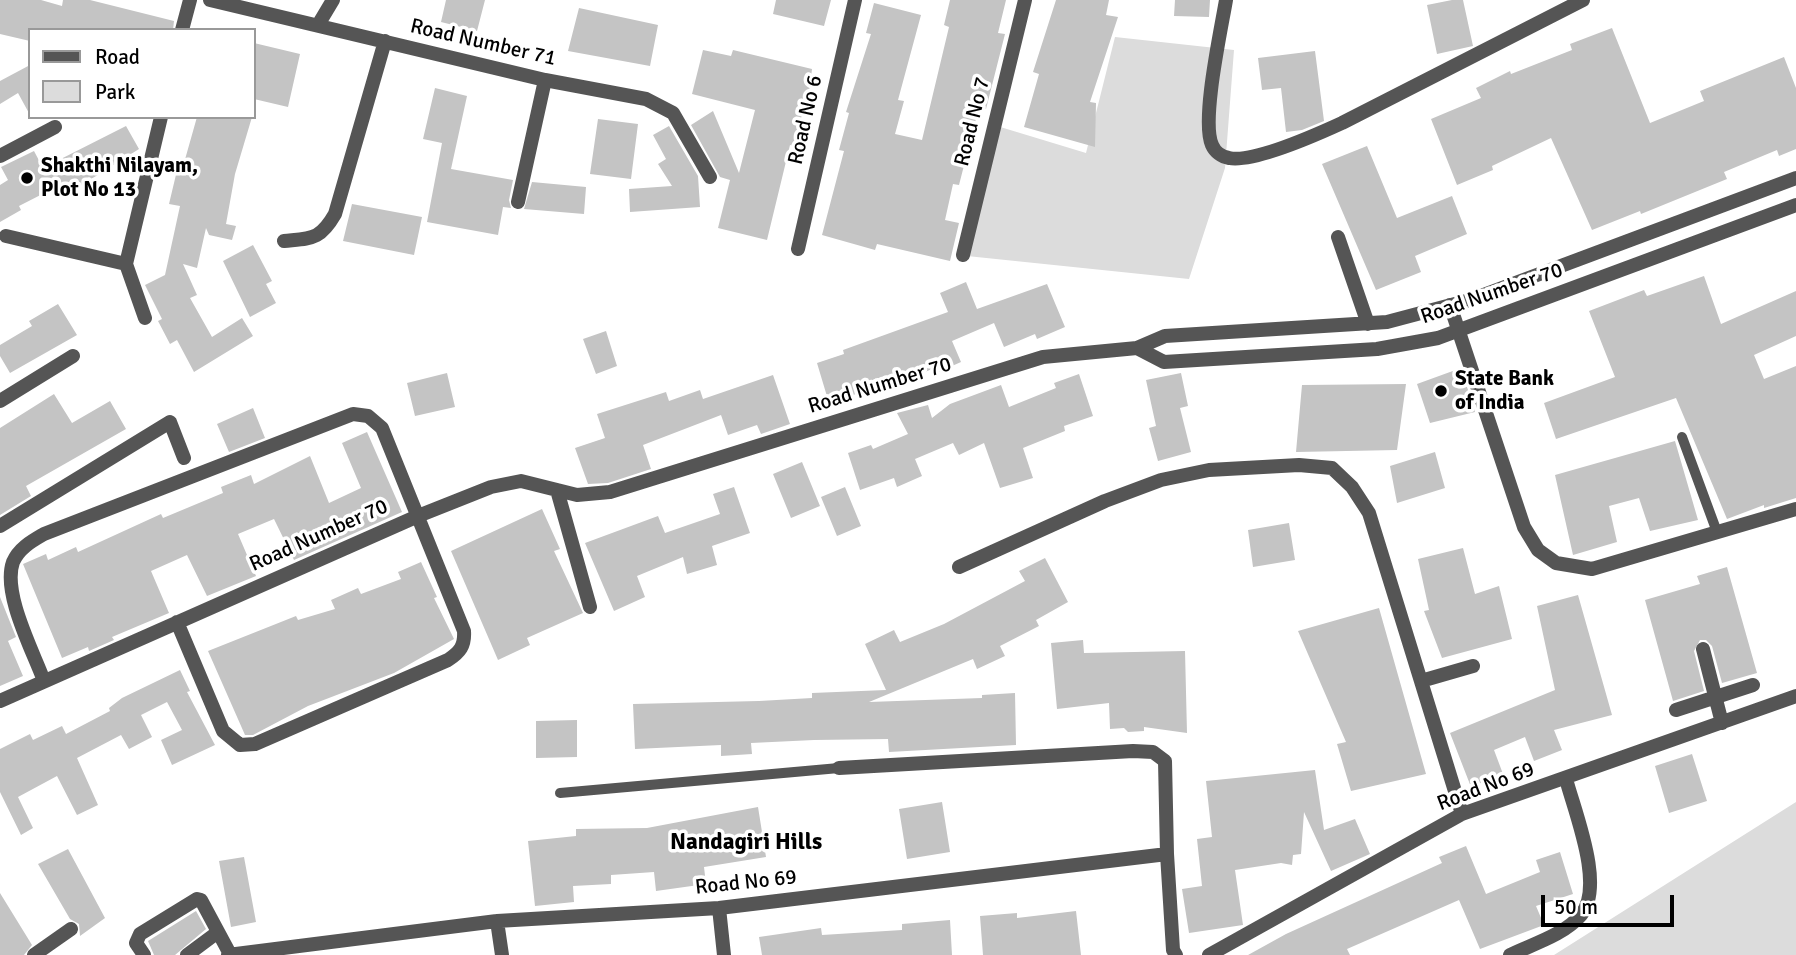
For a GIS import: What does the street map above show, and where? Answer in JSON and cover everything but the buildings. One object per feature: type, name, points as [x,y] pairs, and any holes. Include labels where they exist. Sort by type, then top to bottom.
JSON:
[{"type":"street","points":[[183,28],[190,0]]},
{"type":"street","name":"Road Number 71","points":[[210,0],[545,80],[646,99],[673,113],[710,177]]},
{"type":"street","points":[[318,25],[333,0]]},
{"type":"street","name":"Road No 6","points":[[798,249],[855,0]]},
{"type":"street","name":"Road No 7","points":[[963,255],[1025,0]]},
{"type":"street","points":[[1226,0],[1214,77],[1209,133],[1219,154],[1241,158],[1304,140],[1342,123],[1583,0]]},
{"type":"street","points":[[284,242],[317,237],[326,230],[335,214],[385,41]]},
{"type":"street","points":[[518,202],[545,80]]},
{"type":"street","points":[[145,318],[126,264],[161,119]]},
{"type":"street","points":[[0,156],[55,127]]},
{"type":"street","points":[[1137,348],[1165,336],[1368,324],[1416,316],[1450,306],[1796,178]]},
{"type":"street","name":"Road Number 70","points":[[0,702],[418,516],[491,487],[521,481],[592,496],[610,492],[1043,357],[1137,348],[1164,362],[1377,349],[1459,332],[1796,205]]},
{"type":"street","points":[[6,236],[126,264]]},
{"type":"street","points":[[1338,237],[1368,324]]},
{"type":"street","points":[[1450,306],[1524,527],[1538,550],[1556,563],[1592,569],[1796,509]]},
{"type":"street","points":[[0,401],[73,356]]},
{"type":"street","points":[[44,681],[12,597],[10,579],[13,561],[26,544],[44,534],[353,414],[368,416],[382,428],[464,631],[465,642],[460,653],[448,660],[255,744],[240,745],[223,731],[177,622]]},
{"type":"street","points":[[0,526],[170,422],[184,457]]},
{"type":"street","points":[[959,567],[1105,501],[1161,480],[1209,470],[1298,465],[1332,468],[1352,487],[1369,513],[1462,814]]},
{"type":"street","points":[[557,490],[590,607]]},
{"type":"street","points":[[1703,649],[1721,723]]},
{"type":"street","points":[[1421,681],[1474,666]]},
{"type":"street","points":[[1689,735],[1678,710],[1753,685]]},
{"type":"street","name":"Road No 69","points":[[1209,955],[1462,814],[1796,696]]},
{"type":"street","points":[[839,768],[1153,752],[1165,761],[1167,854],[1173,950],[1176,955]]},
{"type":"street","points":[[1510,955],[1560,931],[1580,916],[1589,902],[1592,882],[1566,779]]},
{"type":"street","name":"Road No 69","points":[[229,955],[497,921],[719,908],[1167,854]]},
{"type":"street","points":[[144,955],[136,943],[139,934],[197,899],[201,900],[229,955]]},
{"type":"street","points":[[719,908],[724,955]]},
{"type":"street","points":[[497,921],[502,955]]},
{"type":"street","points":[[34,955],[71,929]]},
{"type":"street","points":[[187,955],[218,932]]},
{"type":"lane","points":[[1682,437],[1717,532]]},
{"type":"lane","points":[[560,793],[839,768]]},
{"type":"green space","points":[[1115,37],[1234,50],[1225,168],[1189,279],[967,256],[997,126],[1086,153]]},
{"type":"green space","points":[[1796,802],[1796,955],[1554,955]]},
{"type":"place","name":"Shakthi Nilayam, Plot No 13","points":[[27,178]]},
{"type":"place","name":"State Bank of India","points":[[1441,391]]},
{"type":"district","name":"Nandagiri Hills","points":[[746,843]]}]
